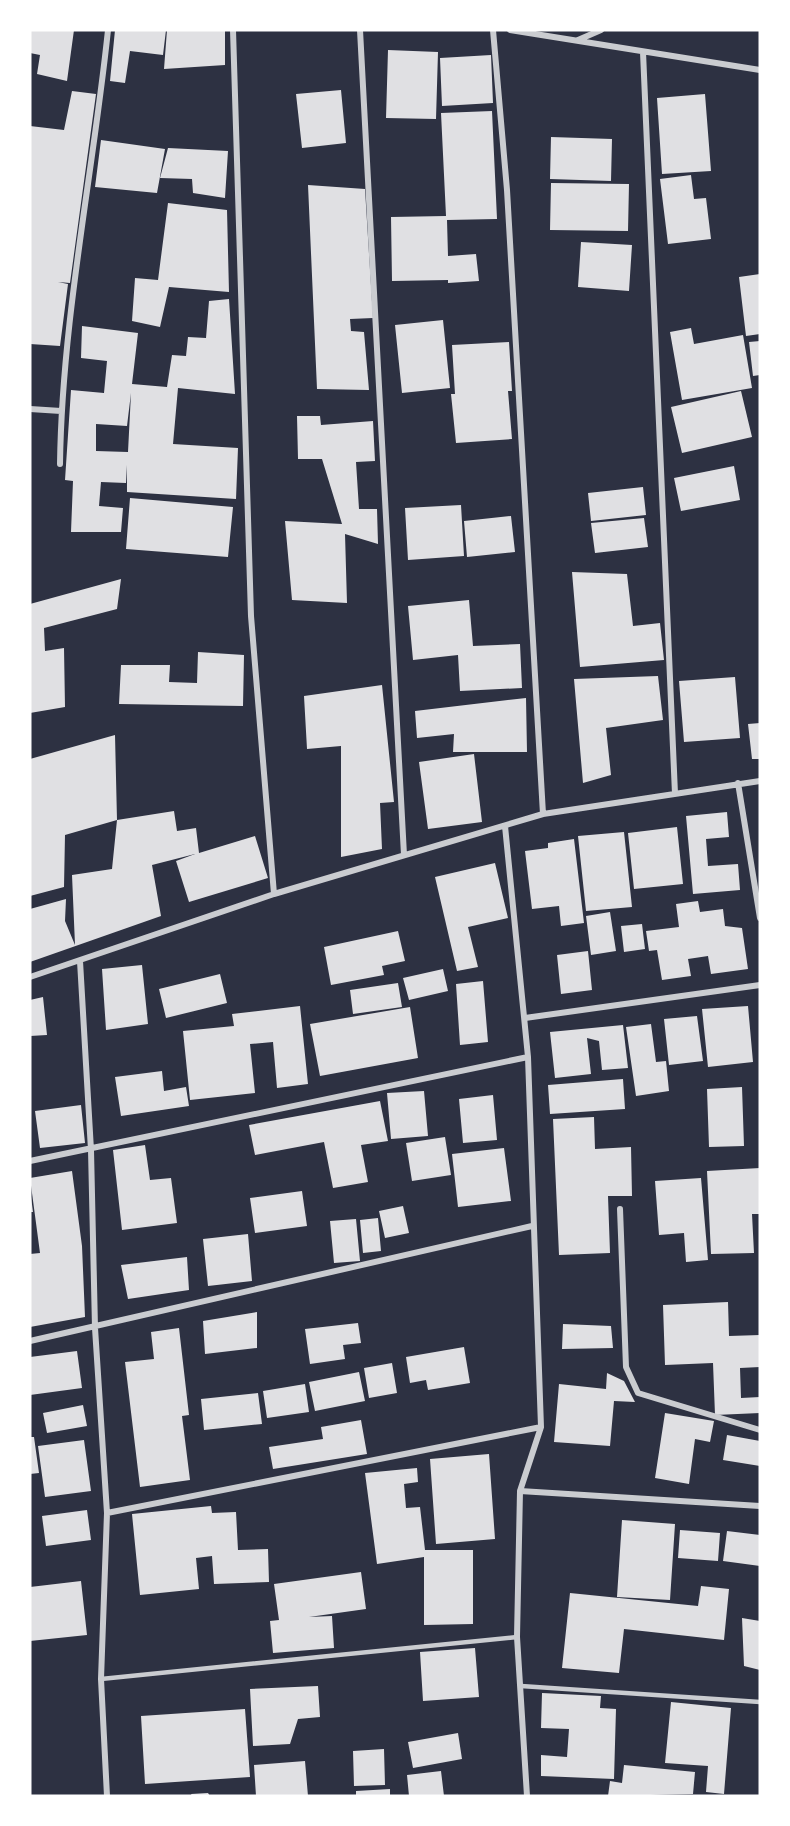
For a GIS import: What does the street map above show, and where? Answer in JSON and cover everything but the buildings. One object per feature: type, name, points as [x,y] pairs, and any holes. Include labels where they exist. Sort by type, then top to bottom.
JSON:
[{"type":"street","points":[[60,464],[61,411],[108,30]]},
{"type":"street","points":[[233,30],[251,616],[274,894]]},
{"type":"street","points":[[360,30],[404,855]]},
{"type":"street","points":[[493,30],[507,190],[543,814]]},
{"type":"street","points":[[510,30],[760,70]]},
{"type":"street","points":[[578,40],[601,30]]},
{"type":"street","points":[[643,52],[675,794]]},
{"type":"street","points":[[30,409],[61,411]]},
{"type":"street","points":[[30,977],[274,894],[543,814],[760,781]]},
{"type":"street","points":[[738,783],[760,918]]},
{"type":"street","points":[[505,826],[528,1057],[532,1226],[541,1427],[520,1491],[517,1637],[527,1796]]},
{"type":"street","points":[[80,961],[91,1150],[95,1328],[107,1514],[101,1679],[107,1796]]},
{"type":"street","points":[[525,1018],[760,985]]},
{"type":"street","points":[[30,1161],[528,1057]]},
{"type":"street","points":[[620,1209],[626,1367],[638,1394],[760,1430]]},
{"type":"street","points":[[30,1341],[95,1328],[308,1275],[532,1226]]},
{"type":"street","points":[[107,1514],[541,1427]]},
{"type":"street","points":[[520,1491],[760,1506]]},
{"type":"lane","points":[[101,1679],[517,1637]]},
{"type":"lane","points":[[521,1686],[760,1702]]}]
